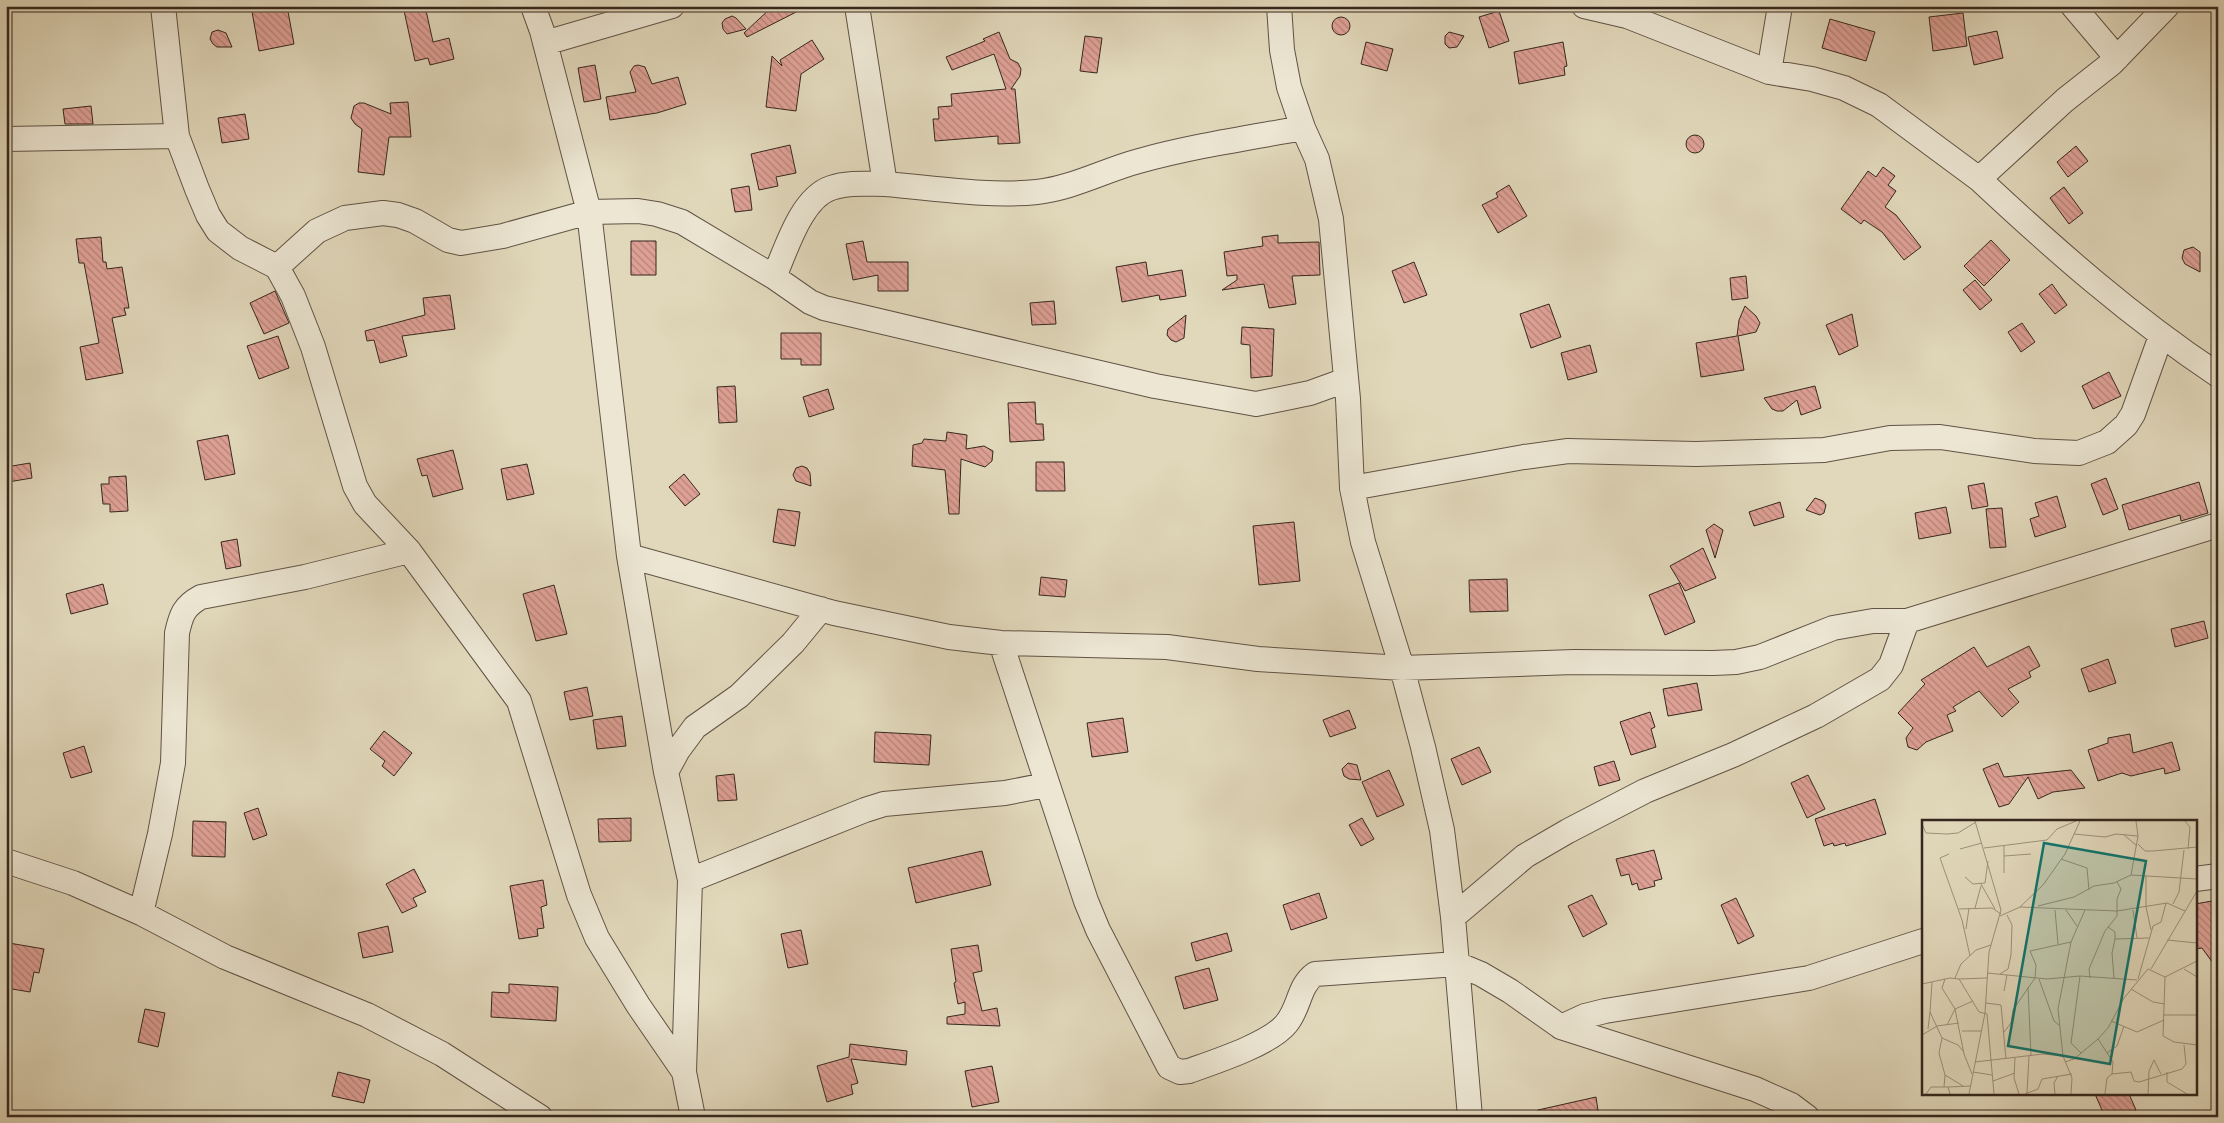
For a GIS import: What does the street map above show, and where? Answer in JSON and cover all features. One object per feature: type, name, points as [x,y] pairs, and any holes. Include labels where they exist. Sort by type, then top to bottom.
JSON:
[{"type":"street","points":[[163,6],[177,136],[208,215],[218,231],[240,248],[277,267],[292,296],[313,348],[355,486],[365,504],[409,551],[519,701],[579,895],[597,938],[638,1005],[684,1072]]},
{"type":"street","points":[[534,6],[589,212],[629,556],[666,772],[690,880],[684,1072],[693,1117]]},
{"type":"street","points":[[545,43],[672,6]]},
{"type":"street","points":[[857,6],[885,184]]},
{"type":"street","points":[[1279,6],[1282,50],[1287,78],[1303,128],[1317,159],[1331,219],[1346,380],[1352,488],[1363,542],[1402,668],[1442,830],[1453,917],[1470,1117]]},
{"type":"street","points":[[1584,6],[1627,16],[1769,72],[1812,79],[1844,88],[1878,105],[1979,179],[2059,254],[2161,336],[2218,375]]},
{"type":"street","points":[[1769,72],[1780,6]]},
{"type":"street","points":[[2073,6],[2117,58]]},
{"type":"street","points":[[1979,179],[2065,100],[2117,58],[2167,6]]},
{"type":"street","points":[[774,277],[800,219],[817,196],[830,188],[847,184],[885,184],[993,193],[1039,192],[1062,188],[1138,161],[1180,151],[1303,128]]},
{"type":"street","points":[[6,139],[177,136]]},
{"type":"street","points":[[277,267],[317,231],[344,218],[383,213],[398,215],[416,221],[448,240],[461,243],[503,236],[589,212],[638,211],[682,222],[774,277],[810,302],[824,308],[1154,386],[1256,404],[1310,393],[1346,380]]},
{"type":"street","points":[[1352,488],[1524,457],[1568,451],[1696,454],[1824,450],[1890,438],[1940,437],[2034,451],[2080,454],[2107,442],[2126,425],[2133,414],[2161,336]]},
{"type":"street","points":[[629,556],[821,609],[898,628],[949,637],[1001,643],[1167,647],[1258,659],[1402,668],[1574,662],[1736,662],[1760,657],[1833,628],[1873,621],[1907,621],[2218,525]]},
{"type":"street","points":[[141,913],[160,834],[173,763],[177,633],[182,613],[190,603],[201,597],[305,577],[409,551]]},
{"type":"street","points":[[666,772],[678,750],[695,727],[739,696],[793,643],[821,609]]},
{"type":"street","points":[[1453,917],[1525,856],[1568,831],[1645,791],[1733,755],[1816,716],[1880,679],[1890,665],[1907,621]]},
{"type":"street","points":[[1001,643],[1046,785],[1098,930],[1157,1048],[1169,1067],[1174,1070],[1189,1071],[1271,1036],[1285,1026],[1296,1010],[1303,986],[1315,974],[1457,964],[1481,974],[1510,991],[1561,1027],[1755,1089],[1792,1105],[1807,1117]]},
{"type":"street","points":[[690,880],[884,804],[1005,793],[1046,785]]},
{"type":"street","points":[[6,860],[73,883],[141,913],[225,957],[367,1015],[442,1054],[540,1117]]},
{"type":"street","points":[[2196,879],[2218,876]]},
{"type":"street","points":[[1561,1027],[1585,1016],[1605,1011],[1809,978],[1922,941]]},
{"type":"building","points":[[251,6],[287,6],[294,44],[259,51]]},
{"type":"building","points":[[403,6],[425,6],[433,42],[449,38],[454,59],[430,65],[428,58],[415,61]]},
{"type":"building","points":[[773,6],[808,6],[747,37],[744,33]]},
{"type":"building","points":[[1499,11],[1509,41],[1489,48],[1479,17]]},
{"type":"building","points":[[1963,13],[1967,46],[1933,51],[1929,17]]},
{"type":"building","points":[[732,16],[746,29],[727,34],[723,29],[722,23],[725,19]]},
{"type":"building","points":[[1341,17],[1347,20],[1350,26],[1347,32],[1341,35],[1335,32],[1332,26],[1335,20]]},
{"type":"building","points":[[1830,19],[1875,32],[1866,61],[1822,48]]},
{"type":"building","points":[[218,30],[226,33],[232,47],[217,47],[213,44],[210,39],[212,32]]},
{"type":"building","points":[[1997,31],[2003,58],[1974,65],[1968,37]]},
{"type":"building","points":[[999,32],[1010,59],[1018,63],[1021,69],[1020,76],[1011,89],[1015,89],[1020,143],[998,144],[998,136],[935,141],[933,119],[939,119],[938,107],[952,106],[951,94],[1006,89],[994,54],[952,70],[946,57],[985,41],[983,39]]},
{"type":"building","points":[[1449,32],[1464,36],[1457,47],[1449,48],[1445,44],[1445,36]]},
{"type":"building","points":[[1085,36],[1102,38],[1097,73],[1080,71]]},
{"type":"building","points":[[812,40],[824,59],[801,74],[796,111],[766,107],[772,56],[782,66],[780,60]]},
{"type":"building","points":[[1366,42],[1393,49],[1387,71],[1361,64]]},
{"type":"building","points":[[1563,42],[1567,66],[1564,67],[1565,75],[1519,84],[1514,52]]},
{"type":"building","points":[[595,65],[601,99],[584,102],[578,68]]},
{"type":"building","points":[[634,66],[645,67],[652,84],[678,77],[686,104],[657,113],[610,120],[606,97],[636,92],[630,72]]},
{"type":"building","points":[[408,102],[411,137],[389,137],[384,175],[358,172],[362,129],[351,118],[354,106],[364,103],[391,114],[390,103]]},
{"type":"building","points":[[91,106],[93,124],[65,124],[63,109]]},
{"type":"building","points":[[245,114],[249,139],[222,143],[218,118]]},
{"type":"building","points":[[1695,135],[1701,138],[1704,144],[1701,150],[1695,153],[1689,150],[1686,144],[1689,138]]},
{"type":"building","points":[[790,145],[796,173],[776,177],[778,186],[759,190],[751,154]]},
{"type":"building","points":[[2076,146],[2088,161],[2068,177],[2057,162]]},
{"type":"building","points":[[1883,167],[1895,176],[1888,185],[1896,191],[1885,207],[1896,215],[1921,247],[1904,260],[1882,232],[1864,220],[1861,224],[1841,209],[1868,171],[1876,177]]},
{"type":"building","points":[[1509,185],[1527,216],[1498,233],[1482,205],[1498,197],[1496,193]]},
{"type":"building","points":[[749,186],[752,210],[735,212],[731,189]]},
{"type":"building","points":[[2064,187],[2083,213],[2069,224],[2050,198]]},
{"type":"building","points":[[1278,235],[1278,243],[1319,242],[1320,275],[1292,276],[1296,304],[1269,308],[1264,284],[1222,290],[1237,280],[1237,275],[1227,276],[1224,252],[1263,246],[1262,237]]},
{"type":"building","points":[[101,237],[103,262],[106,262],[107,269],[122,267],[129,308],[124,308],[126,315],[112,318],[123,373],[86,380],[80,347],[99,343],[84,263],[79,263],[76,239]]},
{"type":"building","points":[[1991,240],[2010,260],[1984,286],[1964,266]]},
{"type":"building","points":[[631,241],[656,241],[656,275],[631,275]]},
{"type":"building","points":[[863,241],[867,262],[908,262],[908,291],[878,291],[878,275],[853,280],[846,244]]},
{"type":"building","points":[[2193,247],[2200,252],[2200,272],[2185,264],[2182,258],[2184,250]]},
{"type":"building","points":[[1146,262],[1148,276],[1182,270],[1186,296],[1160,300],[1159,295],[1122,302],[1116,267]]},
{"type":"building","points":[[1414,262],[1427,295],[1404,303],[1392,271]]},
{"type":"building","points":[[1746,276],[1748,298],[1732,300],[1730,278]]},
{"type":"building","points":[[1975,280],[1992,300],[1980,310],[1963,290]]},
{"type":"building","points":[[2052,284],[2067,305],[2055,314],[2039,294]]},
{"type":"building","points":[[275,291],[289,323],[264,334],[250,303]]},
{"type":"building","points":[[450,295],[455,329],[402,336],[407,356],[380,363],[374,340],[367,341],[365,331],[425,315],[423,298]]},
{"type":"building","points":[[1054,301],[1056,324],[1032,325],[1030,303]]},
{"type":"building","points":[[1549,304],[1561,337],[1531,348],[1520,314]]},
{"type":"building","points":[[1745,306],[1756,316],[1760,323],[1756,332],[1738,336],[1744,370],[1701,377],[1696,343],[1737,336],[1739,320]]},
{"type":"building","points":[[1852,314],[1858,346],[1839,355],[1826,325]]},
{"type":"building","points":[[1186,315],[1184,338],[1176,342],[1171,340],[1167,335],[1168,329]]},
{"type":"building","points":[[2022,323],[2035,342],[2021,352],[2008,332]]},
{"type":"building","points":[[1242,327],[1274,329],[1272,376],[1251,378],[1250,345],[1241,344]]},
{"type":"building","points":[[781,333],[821,333],[821,365],[801,365],[801,359],[781,359]]},
{"type":"building","points":[[278,336],[289,368],[259,379],[247,346]]},
{"type":"building","points":[[1590,345],[1597,372],[1568,380],[1561,353]]},
{"type":"building","points":[[2109,372],[2121,396],[2093,409],[2082,386]]},
{"type":"building","points":[[735,386],[737,422],[719,423],[717,387]]},
{"type":"building","points":[[1815,386],[1821,408],[1801,415],[1797,400],[1783,411],[1777,411],[1772,409],[1764,398]]},
{"type":"building","points":[[828,389],[834,409],[809,417],[803,397]]},
{"type":"building","points":[[1035,402],[1036,424],[1043,424],[1044,440],[1010,442],[1008,403]]},
{"type":"building","points":[[947,432],[967,435],[966,449],[984,446],[993,451],[992,461],[985,467],[961,459],[959,514],[949,514],[945,470],[912,466],[913,445],[922,443],[924,439],[946,441]]},
{"type":"building","points":[[228,435],[235,474],[205,480],[197,441]]},
{"type":"building","points":[[453,450],[463,489],[433,497],[427,475],[422,476],[417,459]]},
{"type":"building","points":[[1036,462],[1064,462],[1065,491],[1036,491]]},
{"type":"building","points":[[30,463],[32,478],[8,482],[6,467]]},
{"type":"building","points":[[527,464],[534,494],[507,500],[501,469]]},
{"type":"building","points":[[802,466],[807,468],[810,473],[811,486],[796,481],[793,475],[796,468]]},
{"type":"building","points":[[684,474],[700,494],[685,506],[669,487]]},
{"type":"building","points":[[126,476],[128,511],[110,512],[110,504],[103,504],[101,484],[109,484],[109,477]]},
{"type":"building","points":[[2106,478],[2118,509],[2103,515],[2091,484]]},
{"type":"building","points":[[2199,482],[2208,513],[2181,521],[2180,515],[2129,530],[2122,505]]},
{"type":"building","points":[[1984,483],[1988,506],[1972,509],[1968,486]]},
{"type":"building","points":[[2057,496],[2066,527],[2035,537],[2030,519],[2039,516],[2035,503]]},
{"type":"building","points":[[1815,498],[1823,501],[1826,505],[1824,513],[1820,515],[1806,510]]},
{"type":"building","points":[[1780,502],[1784,517],[1754,526],[1749,512]]},
{"type":"building","points":[[1946,507],[1951,533],[1919,539],[1915,513]]},
{"type":"building","points":[[2002,508],[2006,547],[1990,548],[1986,509]]},
{"type":"building","points":[[778,509],[800,512],[795,546],[773,542]]},
{"type":"building","points":[[1294,522],[1300,581],[1259,585],[1253,526]]},
{"type":"building","points":[[1714,524],[1723,530],[1715,558],[1706,530]]},
{"type":"building","points":[[237,539],[241,566],[226,569],[221,542]]},
{"type":"building","points":[[1703,548],[1716,578],[1685,591],[1670,566]]},
{"type":"building","points":[[1041,577],[1067,580],[1065,597],[1039,595]]},
{"type":"building","points":[[1507,579],[1508,611],[1470,612],[1469,580]]},
{"type":"building","points":[[1679,583],[1695,622],[1665,635],[1649,595]]},
{"type":"building","points":[[103,584],[108,604],[71,614],[66,594]]},
{"type":"building","points":[[554,585],[567,634],[536,641],[523,594]]},
{"type":"building","points":[[2204,621],[2208,638],[2175,647],[2171,629]]},
{"type":"building","points":[[2029,646],[2040,666],[2029,672],[2031,677],[2008,689],[2019,702],[2002,717],[1979,691],[1953,707],[1956,711],[1947,715],[1953,731],[1926,742],[1917,750],[1908,747],[1906,738],[1913,728],[1898,713],[1925,684],[1921,680],[1974,647],[1987,667]]},
{"type":"building","points":[[2108,659],[2116,683],[2089,692],[2081,669]]},
{"type":"building","points":[[1697,683],[1702,710],[1668,716],[1663,689]]},
{"type":"building","points":[[587,687],[593,716],[570,720],[564,692]]},
{"type":"building","points":[[1349,710],[1356,728],[1330,737],[1323,720]]},
{"type":"building","points":[[1650,712],[1655,727],[1651,729],[1656,747],[1631,755],[1620,722]]},
{"type":"building","points":[[622,716],[626,746],[597,749],[593,720]]},
{"type":"building","points":[[1123,718],[1128,752],[1092,757],[1087,723]]},
{"type":"building","points":[[384,731],[412,753],[394,776],[382,766],[385,761],[370,749]]},
{"type":"building","points":[[875,732],[931,735],[929,765],[874,762]]},
{"type":"building","points":[[2130,734],[2133,753],[2172,742],[2180,770],[2165,774],[2164,768],[2131,776],[2122,773],[2098,781],[2088,750],[2108,743],[2108,738]]},
{"type":"building","points":[[84,746],[92,772],[71,778],[63,753]]},
{"type":"building","points":[[1479,747],[1491,772],[1462,785],[1451,759]]},
{"type":"building","points":[[1614,761],[1620,780],[1599,786],[1594,767]]},
{"type":"building","points":[[1348,763],[1357,765],[1361,780],[1349,779],[1344,776],[1342,769]]},
{"type":"building","points":[[1998,763],[2004,777],[2071,770],[2085,788],[2053,792],[2038,799],[2028,777],[2009,804],[1999,807],[1983,769]]},
{"type":"building","points":[[1389,770],[1404,805],[1377,817],[1362,782]]},
{"type":"building","points":[[734,774],[737,800],[718,801],[716,776]]},
{"type":"building","points":[[1808,775],[1825,809],[1807,818],[1791,783]]},
{"type":"building","points":[[1875,799],[1886,834],[1846,846],[1845,843],[1834,846],[1833,843],[1824,846],[1815,819]]},
{"type":"building","points":[[258,808],[267,835],[253,840],[244,813]]},
{"type":"building","points":[[631,818],[631,841],[599,842],[598,819]]},
{"type":"building","points":[[1362,818],[1374,839],[1361,846],[1349,825]]},
{"type":"building","points":[[193,821],[226,822],[225,857],[192,856]]},
{"type":"building","points":[[1654,850],[1662,879],[1654,881],[1655,886],[1639,890],[1637,883],[1632,885],[1629,874],[1621,876],[1616,859]]},
{"type":"building","points":[[982,851],[991,885],[916,903],[908,868]]},
{"type":"building","points":[[414,869],[426,892],[413,898],[417,906],[402,913],[386,884]]},
{"type":"building","points":[[543,880],[547,905],[541,907],[544,928],[537,929],[538,936],[519,939],[510,886]]},
{"type":"building","points":[[1319,893],[1327,918],[1291,930],[1283,905]]},
{"type":"building","points":[[1592,895],[1607,924],[1583,937],[1568,906]]},
{"type":"building","points":[[1736,898],[1754,936],[1738,944],[1721,905]]},
{"type":"building","points":[[2212,901],[2216,924],[2218,924],[2218,970],[2202,948],[2196,949],[2196,904]]},
{"type":"building","points":[[388,926],[393,952],[363,958],[358,933]]},
{"type":"building","points":[[801,930],[808,964],[788,968],[781,934]]},
{"type":"building","points":[[1227,933],[1232,951],[1196,961],[1191,943]]},
{"type":"building","points":[[9,943],[44,949],[39,973],[34,972],[30,992],[6,988],[6,960]]},
{"type":"building","points":[[978,945],[982,971],[973,973],[982,1011],[997,1008],[1000,1026],[947,1024],[947,1017],[965,1014],[965,1002],[958,1004],[951,949]]},
{"type":"building","points":[[1209,968],[1218,1000],[1184,1009],[1175,977]]},
{"type":"building","points":[[509,984],[558,987],[556,1021],[491,1017],[492,992],[509,993]]},
{"type":"building","points":[[145,1009],[165,1013],[158,1047],[138,1042]]},
{"type":"building","points":[[850,1044],[907,1051],[906,1065],[851,1059],[858,1083],[851,1085],[853,1094],[827,1102],[817,1066],[849,1057]]},
{"type":"building","points":[[992,1066],[999,1102],[972,1107],[965,1071]]},
{"type":"building","points":[[338,1072],[370,1080],[364,1103],[332,1096]]},
{"type":"building","points":[[2096,1096],[2130,1096],[2136,1110],[2121,1117],[2105,1117]]},
{"type":"building","points":[[1596,1097],[1599,1117],[1538,1117],[1538,1110]]}]
